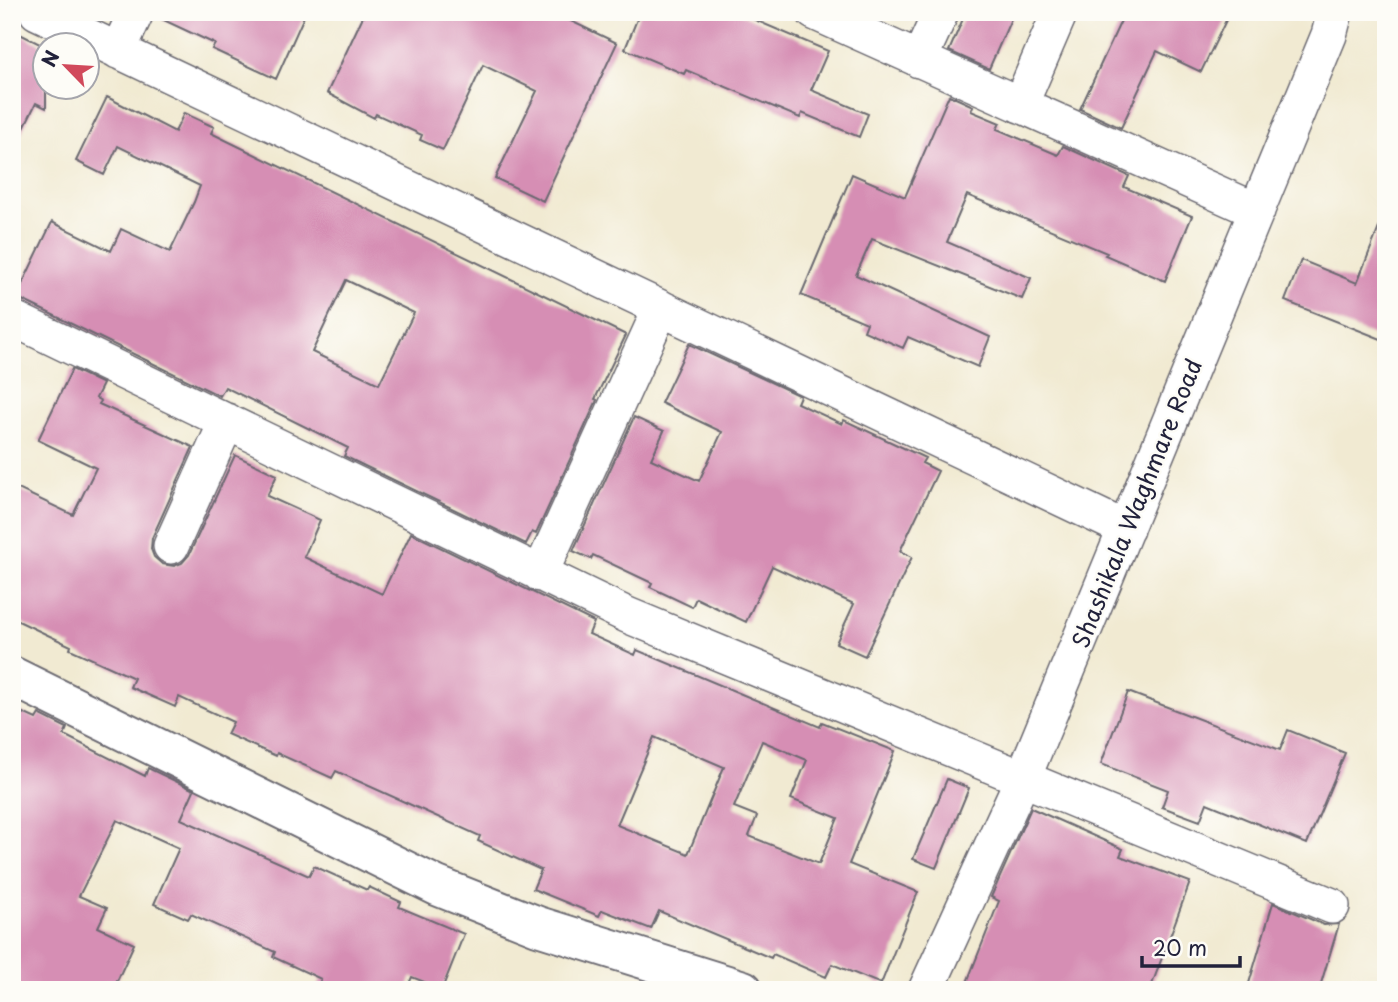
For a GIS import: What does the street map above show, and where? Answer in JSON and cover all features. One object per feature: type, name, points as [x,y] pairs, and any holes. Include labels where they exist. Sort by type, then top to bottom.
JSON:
[{"type":"street","points":[[37,12],[1126,529]]},
{"type":"street","points":[[118,51],[136,12]]},
{"type":"street","points":[[814,12],[1257,211]]},
{"type":"street","points":[[919,60],[942,12]]},
{"type":"street","points":[[1020,105],[1060,12]]},
{"type":"street","name":"Shashikala Waghmare Road","points":[[926,990],[1023,778],[1329,35],[1335,12]]},
{"type":"street","points":[[540,574],[661,308]]},
{"type":"street","points":[[12,318],[640,620],[1332,906]]},
{"type":"street","points":[[171,547],[227,421]]},
{"type":"street","points":[[12,676],[437,886],[538,926],[743,990]]},
{"type":"building","points":[[156,12],[306,12],[276,79],[212,49],[215,44],[155,16]]},
{"type":"building","points":[[365,12],[552,12],[617,43],[543,201],[495,178],[537,91],[483,65],[443,150],[420,140],[422,135],[376,114],[374,118],[327,93]]},
{"type":"building","points":[[640,12],[736,12],[828,51],[811,90],[868,114],[859,137],[802,113],[800,118],[686,70],[684,74],[625,49]]},
{"type":"building","points":[[966,12],[1014,12],[989,69],[949,51]]},
{"type":"building","points":[[1125,12],[1230,12],[1201,72],[1157,51],[1121,128],[1080,109]]},
{"type":"building","points":[[12,30],[32,40],[32,102],[46,102],[46,108],[36,103],[12,152]]},
{"type":"building","points":[[949,95],[973,106],[971,111],[1000,123],[997,129],[1058,155],[1063,146],[1129,176],[1124,187],[1192,216],[1165,281],[1105,255],[1107,253],[967,195],[947,242],[1031,278],[1022,299],[872,239],[856,275],[990,337],[978,367],[908,337],[903,348],[864,331],[867,323],[801,295],[852,174],[905,197]]},
{"type":"building","points":[[107,97],[175,132],[184,113],[214,127],[211,133],[626,335],[536,534],[532,532],[526,544],[344,456],[348,448],[225,387],[220,396],[16,297],[52,222],[111,251],[121,229],[170,252],[200,186],[118,146],[104,175],[76,161]],"holes":[[[346,280],[414,313],[379,384],[312,352]]]},
{"type":"building","points":[[1384,215],[1386,341],[1285,301],[1301,260],[1357,283]]},
{"type":"building","points":[[689,344],[800,396],[797,403],[842,424],[844,420],[925,458],[922,463],[938,471],[900,551],[912,557],[865,656],[836,643],[854,604],[772,566],[746,622],[696,598],[692,607],[650,587],[652,583],[593,555],[591,559],[573,551],[634,417],[664,431],[651,459],[699,481],[722,432],[661,403]]},
{"type":"building","points":[[72,369],[103,384],[96,398],[101,401],[99,404],[193,447],[152,538],[151,549],[154,557],[162,564],[174,566],[182,563],[189,555],[235,455],[277,475],[267,496],[320,520],[304,557],[382,594],[411,533],[594,622],[589,634],[635,655],[637,650],[820,727],[822,722],[895,751],[849,864],[918,892],[881,984],[832,964],[826,977],[773,954],[771,958],[659,911],[651,929],[602,910],[599,916],[533,889],[541,870],[478,841],[480,836],[336,771],[332,778],[227,734],[233,722],[179,697],[175,707],[130,687],[134,678],[70,649],[71,646],[12,618],[12,486],[73,515],[96,468],[38,440]],"holes":[[[654,737],[724,767],[688,854],[617,825]],[[762,741],[807,760],[791,799],[838,818],[819,864],[749,836],[757,816],[734,807]]]},
{"type":"building","points":[[1128,692],[1280,750],[1288,730],[1345,753],[1307,844],[1207,803],[1200,821],[1162,807],[1168,790],[1101,764]]},
{"type":"building","points":[[12,708],[36,719],[39,714],[67,728],[64,735],[145,776],[148,768],[194,790],[181,819],[309,876],[314,866],[367,890],[369,887],[401,902],[399,907],[464,934],[442,989],[412,977],[406,990],[316,990],[321,979],[273,957],[275,952],[191,914],[188,919],[154,904],[179,848],[117,820],[79,896],[107,908],[98,927],[134,944],[113,990],[12,990]]},
{"type":"building","points":[[947,779],[969,788],[936,868],[913,859]]},
{"type":"building","points":[[1031,808],[1123,849],[1120,856],[1190,882],[1150,990],[964,990],[999,901],[991,897]]},
{"type":"building","points":[[1273,903],[1324,925],[1339,924],[1319,990],[1247,990]]}]
